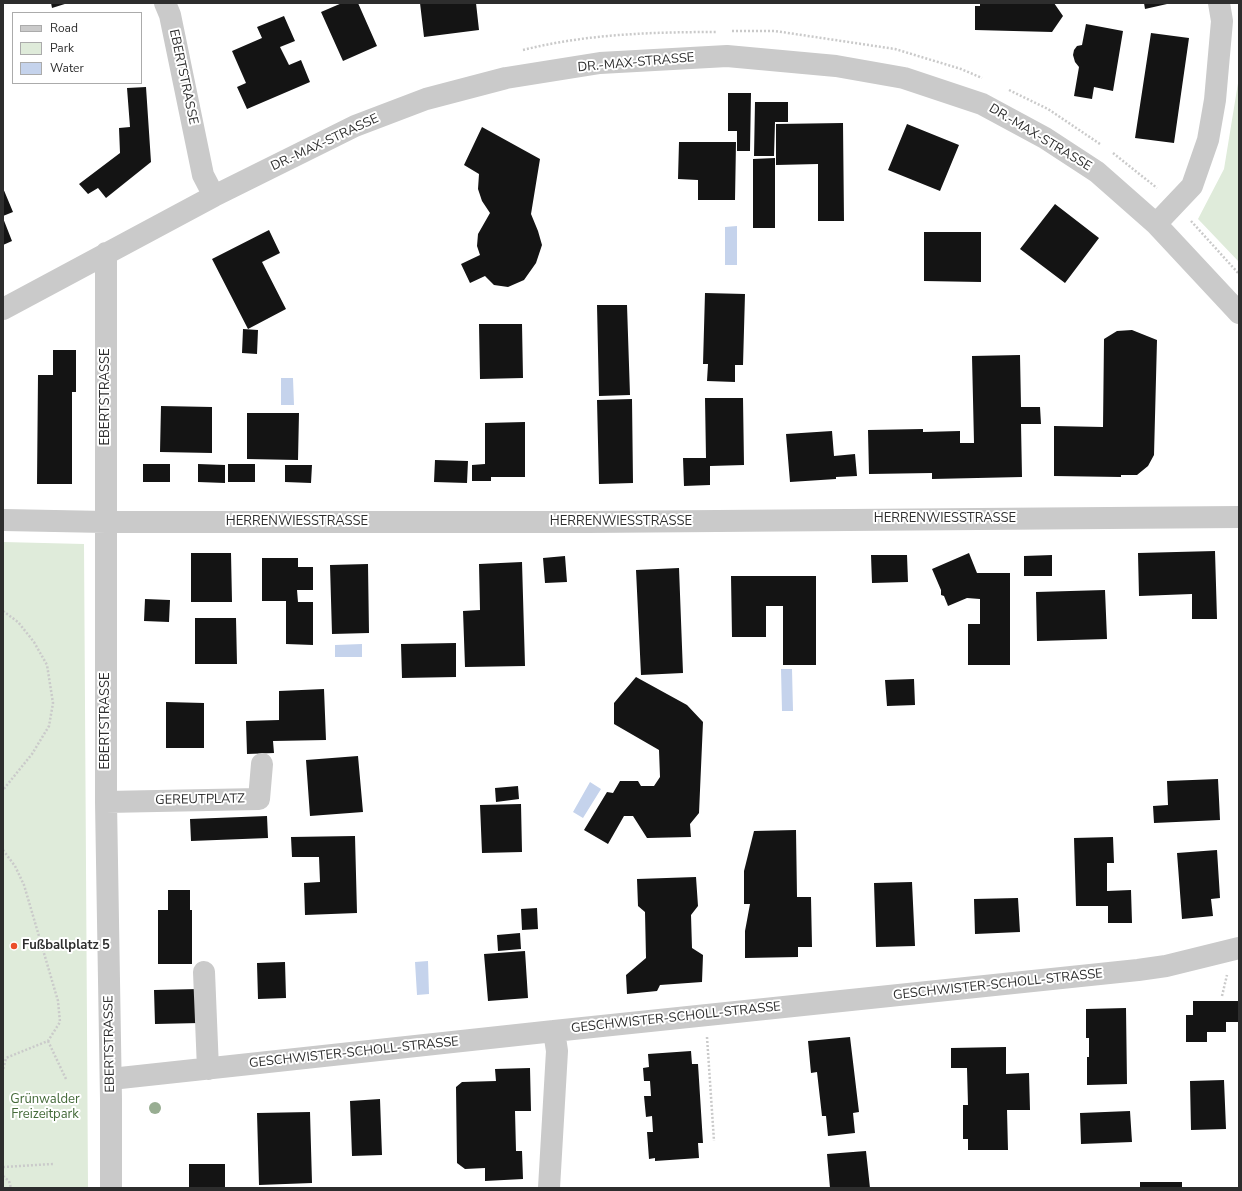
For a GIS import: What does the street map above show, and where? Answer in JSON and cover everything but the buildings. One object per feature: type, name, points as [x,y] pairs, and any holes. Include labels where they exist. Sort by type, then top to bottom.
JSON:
[{"type":"street","name":"EBERTSTRASSE","points":[[165,3],[170,15],[203,174],[214,196]]},
{"type":"street","points":[[1156,224],[1192,186],[1208,140],[1215,100],[1222,21],[1218,3]]},
{"type":"street","name":"DR.-MAX-STRASSE","points":[[3,309],[214,196],[355,126],[426,99],[506,78],[600,63],[727,56],[836,66],[904,78],[982,104],[1045,138],[1097,172],[1156,224],[1239,313]]},
{"type":"street","name":"EBERTSTRASSE","points":[[106,253],[106,802],[111,1079],[111,1188]]},
{"type":"street","name":"HERRENWIESSTRASSE","points":[[3,520],[106,522],[587,522],[1239,517]]},
{"type":"street","name":"GEREUTPLATZ","points":[[106,802],[259,798],[262,764]]},
{"type":"street","name":"GESCHWISTER-SCHOLL-STRASSE","points":[[111,1079],[1138,970],[1166,966],[1239,948]]},
{"type":"street","points":[[204,972],[208,1069]]},
{"type":"street","points":[[549,1188],[557,1051],[554,1031]]},
{"type":"path","points":[[730,32],[775,31],[895,49],[961,69],[982,78]]},
{"type":"path","points":[[519,51],[549,43],[646,32],[722,32]]},
{"type":"path","points":[[1003,88],[1048,109],[1100,144]]},
{"type":"path","points":[[1107,149],[1176,203],[1239,274]]},
{"type":"path","points":[[3,611],[18,622],[34,642],[47,665],[53,703],[48,726],[32,754],[3,790]]},
{"type":"path","points":[[3,850],[15,866],[24,885],[58,1001],[60,1022],[48,1041],[6,1058],[3,1070]]},
{"type":"path","points":[[705,1015],[714,1141]]},
{"type":"path","points":[[48,1041],[66,1079]]},
{"type":"path","points":[[3,1167],[53,1164]]},
{"type":"path","points":[[3,1176],[9,1181],[11,1188]]},
{"type":"green space","points":[[1239,77],[1239,262],[1198,219],[1224,169]]},
{"type":"green space","name":"Grünwalder Freizeitpark","points":[[3,542],[84,544],[88,1188],[3,1188]]},
{"type":"water","points":[[737,226],[737,265],[725,265],[725,227]]},
{"type":"water","points":[[281,378],[293,378],[294,405],[281,405]]},
{"type":"water","points":[[362,644],[362,657],[335,657],[335,645]]},
{"type":"water","points":[[781,669],[792,669],[793,711],[782,711]]},
{"type":"water","points":[[590,782],[601,789],[583,818],[573,812]]},
{"type":"water","points":[[428,961],[429,994],[417,995],[415,962]]},
{"type":"place","name":"Fußballplatz 5","points":[[14,946]]}]
